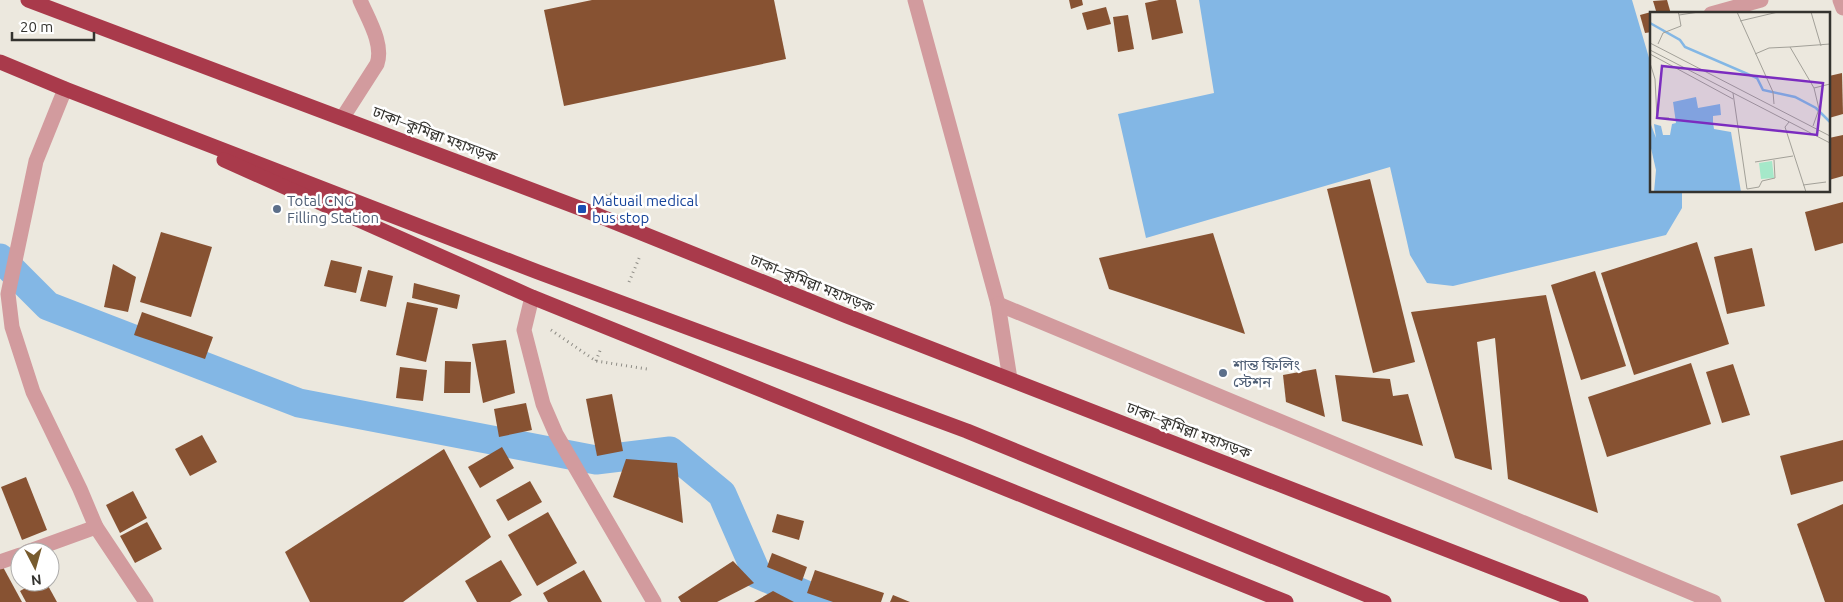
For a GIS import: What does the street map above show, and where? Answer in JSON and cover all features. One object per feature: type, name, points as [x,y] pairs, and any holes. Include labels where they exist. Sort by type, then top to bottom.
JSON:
[{"type":"highway","name":"ঢাকা–কুমিল্লা মহাসড়ক","points":[[28,0],[343,117],[1581,602]]},
{"type":"highway","points":[[0,62],[65,89],[532,297],[1286,602]]},
{"type":"highway","points":[[65,89],[538,272],[967,431],[1384,602]]},
{"type":"street","points":[[343,117],[377,64],[379,57],[379,48],[360,0]]},
{"type":"street","points":[[915,0],[998,304],[1010,379]]},
{"type":"street","points":[[1718,12],[1761,0]]},
{"type":"street","points":[[1840,0],[1843,8]]},
{"type":"street","points":[[65,89],[36,161],[21,228],[8,294],[12,327],[33,392],[80,489],[96,527],[146,602]]},
{"type":"street","points":[[532,297],[524,330],[543,404],[556,434],[654,602]]},
{"type":"street","points":[[998,304],[1714,602]]},
{"type":"street","points":[[55,542],[96,527]]},
{"type":"path","points":[[528,314],[596,361],[648,369]]},
{"type":"water","points":[[1199,0],[1632,0],[1650,61],[1650,192],[1682,192],[1682,208],[1666,235],[1453,286],[1427,283],[1410,255],[1390,167],[1146,238],[1118,114],[1214,93]]},
{"type":"building","points":[[592,0],[774,0],[786,59],[564,106],[544,10]]},
{"type":"building","points":[[1069,0],[1082,0],[1083,5],[1071,9]]},
{"type":"building","points":[[1159,0],[1176,0],[1183,33],[1152,40],[1145,3]]},
{"type":"building","points":[[1667,0],[1670,12],[1656,12],[1653,1]]},
{"type":"building","points":[[1106,7],[1111,24],[1087,30],[1082,13]]},
{"type":"building","points":[[1650,12],[1650,32],[1645,33],[1640,15]]},
{"type":"building","points":[[1128,15],[1134,49],[1118,52],[1113,17]]},
{"type":"building","points":[[1842,73],[1843,114],[1830,118],[1830,76]]},
{"type":"building","points":[[1843,135],[1843,176],[1830,180],[1830,138]]},
{"type":"building","points":[[1370,179],[1415,362],[1373,373],[1327,189]]},
{"type":"building","points":[[1843,202],[1843,243],[1815,251],[1805,212]]},
{"type":"building","points":[[161,232],[212,247],[191,317],[140,302]]},
{"type":"building","points":[[1213,233],[1245,334],[1109,289],[1099,258]]},
{"type":"building","points":[[1697,242],[1729,344],[1634,375],[1601,273]]},
{"type":"building","points":[[1752,248],[1765,306],[1727,314],[1714,257]]},
{"type":"building","points":[[331,260],[362,267],[356,293],[324,286]]},
{"type":"building","points":[[113,264],[136,277],[128,312],[104,307]]},
{"type":"building","points":[[368,270],[393,276],[386,307],[360,301]]},
{"type":"building","points":[[1595,271],[1626,366],[1581,380],[1551,285]]},
{"type":"building","points":[[414,283],[460,295],[457,309],[412,298]]},
{"type":"building","points":[[1546,295],[1598,513],[1508,479],[1495,338],[1477,342],[1492,470],[1455,458],[1411,312]]},
{"type":"building","points":[[407,302],[438,308],[426,362],[396,355]]},
{"type":"building","points":[[142,312],[213,337],[205,359],[134,335]]},
{"type":"building","points":[[506,340],[515,393],[483,403],[472,344]]},
{"type":"building","points":[[445,361],[471,362],[470,393],[444,393]]},
{"type":"building","points":[[1691,363],[1711,424],[1607,457],[1588,397]]},
{"type":"building","points":[[1733,364],[1750,415],[1722,423],[1706,372]]},
{"type":"building","points":[[400,367],[427,370],[423,401],[396,398]]},
{"type":"building","points":[[1316,369],[1325,417],[1286,402],[1283,375]]},
{"type":"building","points":[[1335,375],[1390,379],[1393,396],[1408,394],[1423,446],[1342,421]]},
{"type":"building","points":[[612,394],[623,451],[597,456],[586,399]]},
{"type":"building","points":[[526,403],[532,430],[499,437],[494,409]]},
{"type":"building","points":[[202,435],[217,462],[190,476],[175,449]]},
{"type":"building","points":[[1843,440],[1843,481],[1791,495],[1780,456]]},
{"type":"building","points":[[502,447],[514,468],[480,488],[468,467]]},
{"type":"building","points":[[444,449],[491,537],[403,602],[310,602],[285,552]]},
{"type":"building","points":[[626,459],[677,463],[683,523],[613,497]]},
{"type":"building","points":[[26,477],[47,530],[22,540],[1,487]]},
{"type":"building","points":[[530,481],[542,502],[508,521],[496,500]]},
{"type":"building","points":[[133,491],[147,518],[120,533],[106,505]]},
{"type":"building","points":[[1843,504],[1843,602],[1825,602],[1797,524]]},
{"type":"building","points":[[548,512],[577,563],[537,586],[508,535]]},
{"type":"building","points":[[777,514],[804,521],[799,540],[772,532]]},
{"type":"building","points":[[147,522],[162,549],[135,563],[120,536]]},
{"type":"building","points":[[772,553],[807,567],[802,581],[767,567]]},
{"type":"building","points":[[501,560],[522,595],[510,602],[477,602],[465,581]]},
{"type":"building","points":[[733,561],[754,583],[717,602],[681,602],[678,597]]},
{"type":"building","points":[[3,567],[10,580],[10,592],[17,592],[22,602],[0,602],[0,569]]},
{"type":"building","points":[[584,570],[602,602],[548,602],[543,593]]},
{"type":"building","points":[[815,570],[884,593],[881,602],[833,602],[807,593]]},
{"type":"building","points":[[773,591],[794,602],[754,602]]},
{"type":"building","points":[[21,592],[52,592],[57,602],[26,602]]},
{"type":"building","points":[[893,595],[910,602],[890,602]]},
{"type":"waterway","points":[[0,258],[48,306],[299,403],[596,460],[670,451],[722,494],[757,574],[823,602]]},
{"type":"place","name":"Total CNG Filling Station","points":[[277,209]]},
{"type":"place","name":"Matuail medical bus stop","points":[[582,209]]},
{"type":"place","name":"শান্ত ফিলিং স্টেশন","points":[[1223,373]]}]
